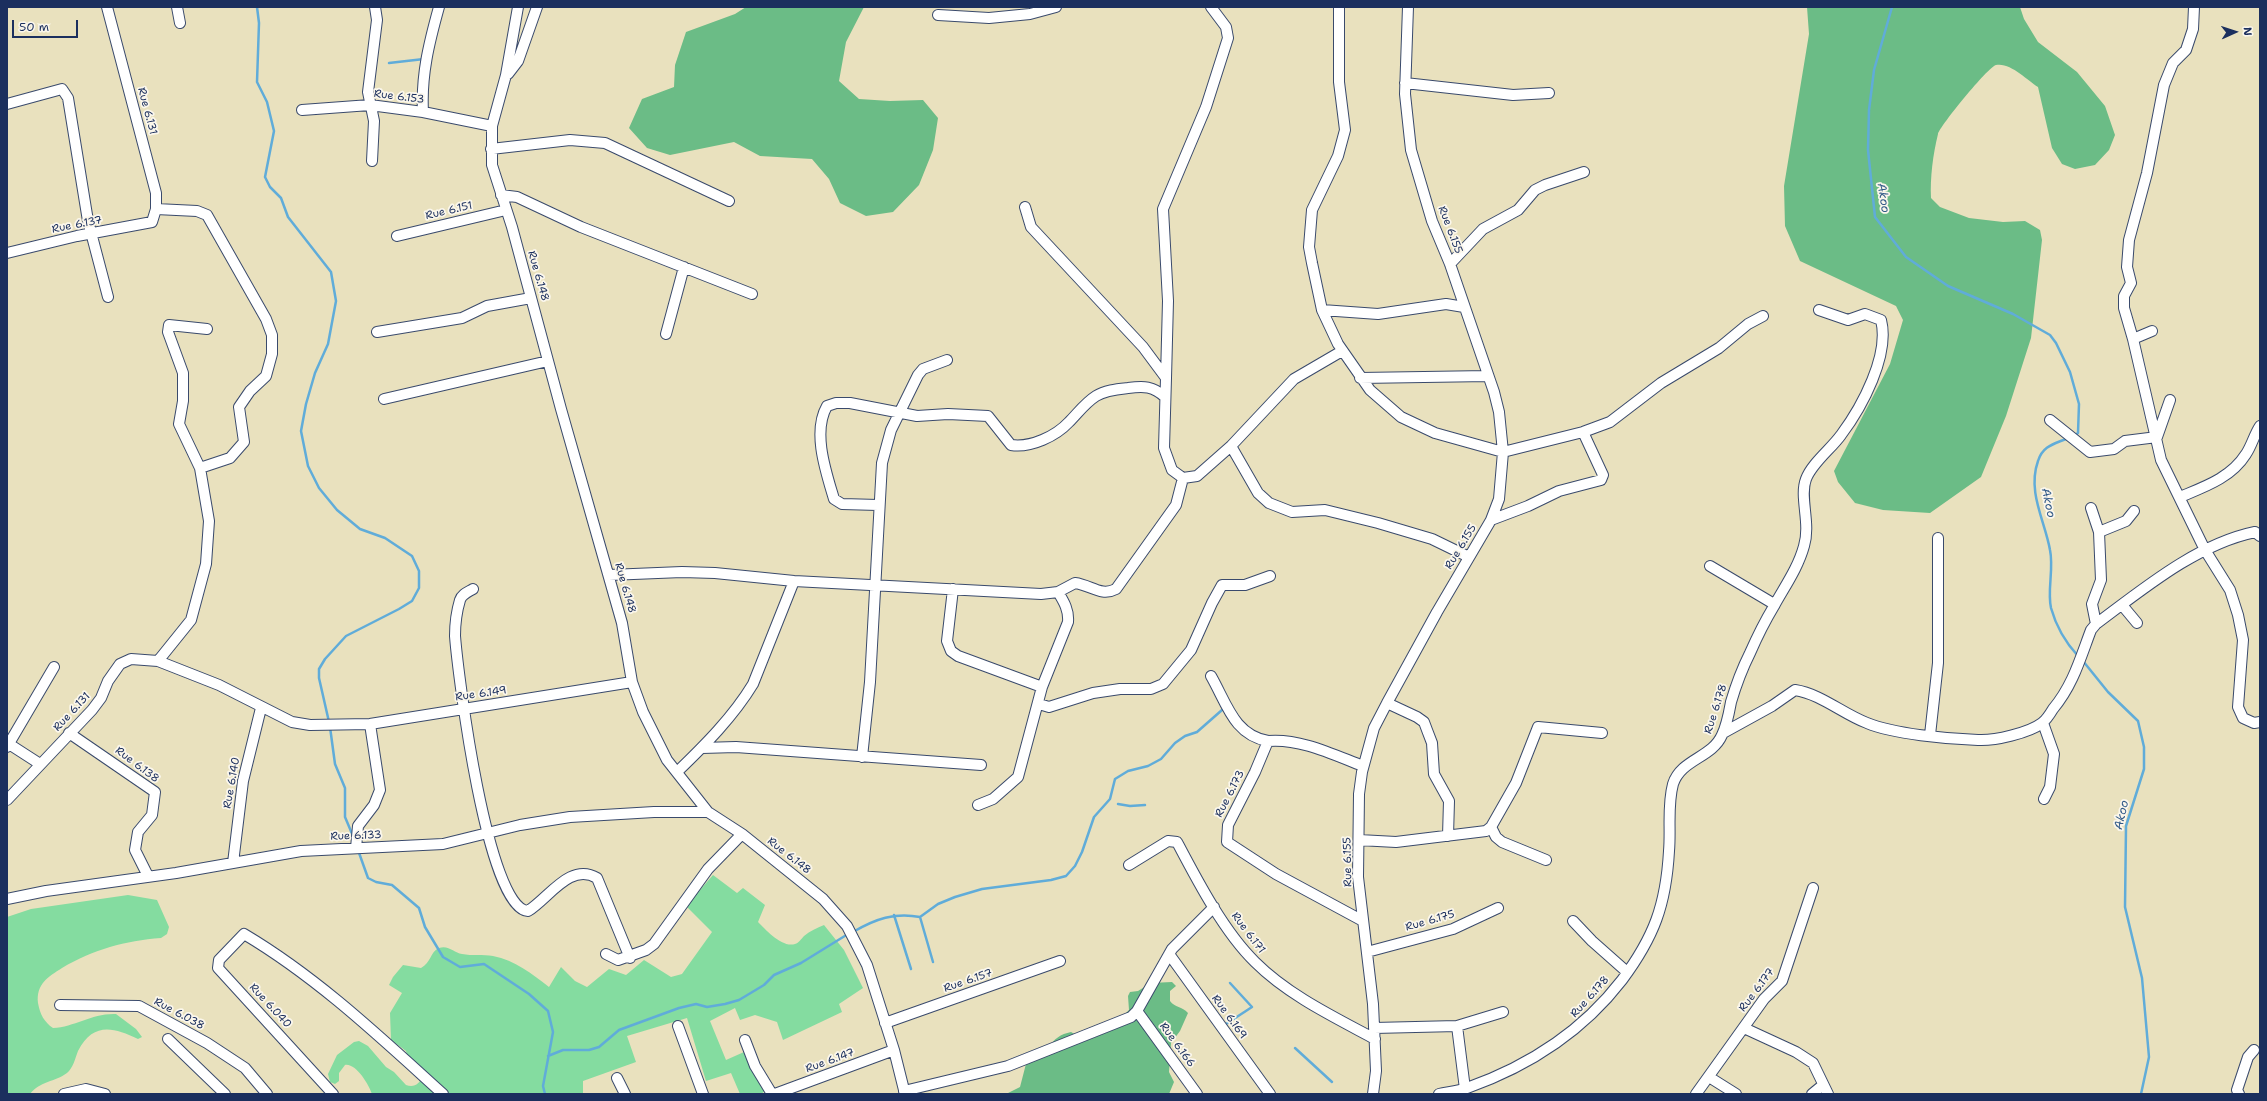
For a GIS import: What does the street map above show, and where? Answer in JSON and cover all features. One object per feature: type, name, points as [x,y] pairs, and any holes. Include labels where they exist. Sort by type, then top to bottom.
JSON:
[{"type":"street","name":"Rue 6.131","points":[[107,7],[156,193],[156,209],[152,222]]},
{"type":"street","points":[[177,7],[180,22]]},
{"type":"street","points":[[372,161],[374,121],[368,92],[377,20],[375,7]]},
{"type":"street","points":[[423,112],[424,68],[439,7]]},
{"type":"street","name":"Rue 6.148","points":[[518,7],[506,75],[492,126],[492,165],[609,575],[627,643],[632,682],[655,737],[667,760],[708,812],[742,834],[823,899],[847,926],[856,940],[867,965],[894,1050],[904,1093]]},
{"type":"street","points":[[506,75],[518,61],[537,7]]},
{"type":"street","points":[[938,15],[989,18],[1030,14],[1056,7]]},
{"type":"street","points":[[1211,7],[1226,27],[1228,38],[1206,107],[1163,209],[1168,301],[1164,448],[1172,470],[1183,478],[1197,476],[1231,446],[1294,379],[1342,351]]},
{"type":"street","points":[[1339,7],[1339,82],[1345,130],[1338,156],[1312,210],[1309,248],[1322,310],[1342,351],[1360,378],[1381,401],[1401,417],[1435,434],[1503,452],[1583,432],[1610,422],[1661,383],[1719,348],[1748,324],[1763,316]]},
{"type":"street","name":"Rue 6.155","points":[[1373,1094],[1376,1070],[1375,1034],[1358,877],[1359,794],[1363,766],[1374,728],[1387,703],[1491,520],[1499,499],[1503,452],[1499,412],[1450,264],[1432,221],[1411,150],[1407,128],[1405,83],[1408,7]]},
{"type":"street","points":[[2194,7],[2193,29],[2186,50],[2173,63],[2164,85],[2147,173],[2129,240],[2127,267],[2131,283],[2124,296],[2124,308],[2157,437],[2161,460],[2205,550],[2230,590],[2243,640],[2238,707],[2243,718],[2254,723],[2260,722]]},
{"type":"street","points":[[1405,83],[1512,95],[1549,93]]},
{"type":"street","points":[[7,104],[62,88],[68,98],[91,234],[108,297]]},
{"type":"street","name":"Rue 6.153","points":[[302,110],[370,105],[423,112],[492,126]]},
{"type":"street","points":[[491,148],[570,140],[605,143],[729,201]]},
{"type":"street","points":[[1450,264],[1483,229],[1518,210],[1535,190],[1545,185],[1584,172]]},
{"type":"street","points":[[501,195],[517,197],[581,228],[752,294]]},
{"type":"street","points":[[1025,207],[1031,227],[1122,323],[1143,347],[1166,378]]},
{"type":"street","points":[[156,209],[196,211],[207,215],[266,319],[272,335],[272,354],[266,376],[250,391],[239,407],[244,442],[230,458],[200,468]]},
{"type":"street","name":"Rue 6.151","points":[[397,236],[506,210]]},
{"type":"street","name":"Rue 6.137","points":[[7,253],[152,222]]},
{"type":"street","points":[[666,334],[684,267]]},
{"type":"street","points":[[377,332],[462,318],[488,306],[531,298]]},
{"type":"street","points":[[1322,310],[1378,314],[1446,304],[1464,307]]},
{"type":"street","name":"Rue 6.178","points":[[1439,1094],[1464,1089],[1510,1072],[1547,1051],[1581,1025],[1627,972],[1652,935],[1658,921],[1670,851],[1670,803],[1677,775],[1682,769],[1713,748],[1723,733],[1738,681],[1749,654],[1774,604],[1794,573],[1804,546],[1807,519],[1803,491],[1809,472],[1842,434],[1865,398],[1877,365],[1884,331],[1881,320],[1865,314],[1848,320],[1819,310]]},
{"type":"street","points":[[158,661],[191,620],[206,564],[209,521],[200,468],[179,424],[184,401],[183,373],[168,332],[169,325],[207,329]]},
{"type":"street","points":[[2133,339],[2152,331]]},
{"type":"street","points":[[862,757],[876,584],[878,505],[882,462],[898,414],[918,375],[923,369],[947,360]]},
{"type":"street","points":[[384,399],[548,361]]},
{"type":"street","points":[[1360,378],[1488,376]]},
{"type":"street","points":[[878,505],[842,504],[834,499],[825,469],[822,438],[822,415],[827,406],[836,403],[917,416],[948,414],[988,416],[1011,445],[1024,446],[1043,439],[1068,424],[1085,405],[1096,396],[1106,392],[1140,386],[1155,388],[1165,397]]},
{"type":"street","points":[[2157,437],[2170,400]]},
{"type":"street","points":[[2050,420],[2090,452],[2114,448],[2125,441],[2157,437]]},
{"type":"street","points":[[2180,497],[2216,482],[2238,466],[2247,453],[2260,426]]},
{"type":"street","points":[[1491,520],[1528,506],[1559,491],[1601,480],[1603,475],[1583,432]]},
{"type":"street","points":[[1231,446],[1258,493],[1269,503],[1292,512],[1325,510],[1378,524],[1432,540],[1469,557]]},
{"type":"street","points":[[609,575],[695,572],[794,581],[876,584],[1041,594],[1058,592],[1075,583],[1101,592],[1109,593],[1116,589],[1176,505],[1183,478]]},
{"type":"street","points":[[2091,508],[2098,532],[2101,580],[2092,604],[2096,624]]},
{"type":"street","points":[[2098,532],[2126,521],[2134,511]]},
{"type":"street","points":[[1723,733],[1772,706],[1795,690],[1803,691],[1876,727],[1978,740],[1996,739],[2032,729],[2043,723],[2072,682],[2091,630],[2096,624],[2148,586],[2205,550],[2239,535],[2255,532],[2260,536]]},
{"type":"street","points":[[1930,735],[1938,663],[1938,538]]},
{"type":"street","points":[[1710,566],[1774,604]]},
{"type":"street","points":[[1039,704],[1049,707],[1093,693],[1120,689],[1151,689],[1163,684],[1191,650],[1212,603],[1222,585],[1245,585],[1270,576]]},
{"type":"street","points":[[677,772],[702,748],[744,700],[753,684],[794,581]]},
{"type":"street","points":[[473,588],[464,593],[460,600],[455,634],[474,777],[483,811],[486,834],[499,874],[518,906],[524,911],[533,908],[577,873],[588,873],[597,878],[630,958]]},
{"type":"street","points":[[953,589],[947,641],[951,651],[964,658],[1042,687]]},
{"type":"street","points":[[978,805],[993,799],[1018,777],[1039,704],[1042,687],[1068,622],[1069,614],[1066,605],[1058,592]]},
{"type":"street","points":[[2122,604],[2137,623]]},
{"type":"street","name":"Rue 6.131","points":[[7,800],[92,710],[101,698],[108,681],[120,664],[131,659],[158,661],[219,685],[261,708]]},
{"type":"street","points":[[40,764],[8,746],[54,667]]},
{"type":"street","points":[[1211,676],[1240,728],[1255,739],[1268,741],[1281,740],[1307,746],[1363,766]]},
{"type":"street","name":"Rue 6.149","points":[[261,708],[292,722],[322,725],[370,724],[632,682]]},
{"type":"street","points":[[1387,703],[1417,717],[1424,722],[1432,743],[1434,774],[1449,801],[1448,836]]},
{"type":"street","name":"Rue 6.140","points":[[233,863],[243,781],[261,708]]},
{"type":"street","points":[[2043,723],[2054,754],[2050,787],[2044,800]]},
{"type":"street","points":[[356,848],[358,826],[374,805],[380,790],[370,724]]},
{"type":"street","points":[[1359,840],[1396,842],[1478,832],[1491,827],[1516,783],[1538,727],[1602,733]]},
{"type":"street","name":"Rue 6.138","points":[[69,733],[155,792],[152,815],[138,832],[135,850],[148,876]]},
{"type":"street","name":"Rue 6.173","points":[[1268,741],[1255,772],[1228,825],[1227,842],[1276,874],[1363,921]]},
{"type":"street","points":[[702,748],[736,747],[981,765]]},
{"type":"street","name":"Rue 6.133","points":[[7,899],[46,891],[233,863],[301,851],[422,847],[443,844],[520,825],[570,817],[654,812],[708,812]]},
{"type":"street","points":[[1491,827],[1496,837],[1502,842],[1546,860]]},
{"type":"street","points":[[606,954],[618,960],[630,958],[654,944],[708,869],[742,834]]},
{"type":"street","name":"Rue 6.171","points":[[1128,865],[1168,841],[1177,842],[1200,887],[1254,962],[1282,985],[1332,1016],[1375,1034]]},
{"type":"street","name":"Rue 6.177","points":[[1696,1094],[1764,999],[1782,981],[1813,888]]},
{"type":"street","points":[[904,1093],[1008,1066],[1124,1020],[1137,1010],[1169,954],[1192,927],[1214,907]]},
{"type":"street","name":"Rue 6.175","points":[[1367,952],[1453,929],[1498,908]]},
{"type":"street","points":[[1573,921],[1592,941],[1627,972]]},
{"type":"street","name":"Rue 6.040","points":[[333,1094],[218,968],[219,960],[244,934],[267,948],[361,1019],[443,1094]]},
{"type":"street","name":"Rue 6.169","points":[[1169,954],[1270,1094]]},
{"type":"street","name":"Rue 6.157","points":[[885,1023],[1060,961]]},
{"type":"street","name":"Rue 6.038","points":[[60,1005],[139,1006],[207,1043],[245,1068],[267,1094]]},
{"type":"street","name":"Rue 6.166","points":[[1137,1010],[1197,1094]]},
{"type":"street","points":[[1375,1034],[1457,1026],[1502,1012]]},
{"type":"street","points":[[678,1026],[703,1094]]},
{"type":"street","points":[[1457,1026],[1464,1089]]},
{"type":"street","points":[[1744,1028],[1796,1052],[1813,1063],[1828,1094]]},
{"type":"street","points":[[168,1039],[225,1094]]},
{"type":"street","points":[[746,1040],[755,1066],[774,1094]]},
{"type":"street","name":"Rue 6.147","points":[[774,1094],[894,1050]]},
{"type":"street","points":[[2239,1094],[2237,1090],[2248,1056],[2254,1050]]},
{"type":"street","points":[[1709,1077],[1736,1094]]},
{"type":"street","points":[[617,1078],[625,1094]]},
{"type":"street","points":[[1812,1094],[1823,1085]]},
{"type":"street","points":[[64,1094],[86,1090],[105,1094]]},
{"type":"green space","points":[[746,7],[864,7],[846,42],[839,81],[859,99],[890,101],[923,100],[938,118],[933,150],[919,185],[893,212],[866,216],[840,203],[829,179],[812,159],[760,156],[734,142],[670,155],[647,148],[629,128],[642,99],[674,87],[675,65],[686,32],[735,14]]},
{"type":"green space","points":[[1807,7],[2020,7],[2024,19],[2038,42],[2077,72],[2105,106],[2115,135],[2109,150],[2095,165],[2075,169],[2062,164],[2052,148],[2038,87],[2013,69],[2001,65],[1996,65],[1991,68],[1955,109],[1938,134],[1932,166],[1931,198],[1940,207],[1969,218],[2003,222],[2025,221],[2040,230],[2042,240],[2031,338],[2006,416],[1981,477],[1930,513],[1883,510],[1855,503],[1838,482],[1834,471],[1890,364],[1903,320],[1896,306],[1800,261],[1785,226],[1784,186],[1809,34]]},
{"type":"green space","points":[[713,875],[737,893],[743,888],[765,905],[758,922],[780,941],[790,945],[799,942],[804,936],[816,928],[824,925],[844,950],[863,988],[839,1004],[842,1012],[783,1040],[777,1022],[755,1015],[740,1020],[735,1008],[710,1021],[726,1060],[744,1052],[765,1091],[761,1094],[740,1094],[731,1073],[706,1081],[687,1018],[627,1036],[636,1062],[583,1081],[583,1094],[372,1094],[362,1075],[349,1065],[345,1065],[339,1073],[339,1081],[335,1084],[330,1082],[328,1074],[337,1055],[354,1042],[359,1041],[368,1046],[386,1067],[394,1072],[406,1085],[414,1086],[420,1081],[422,1076],[408,1061],[406,1051],[391,1040],[390,1013],[402,993],[389,985],[393,977],[403,965],[421,968],[439,948],[449,948],[462,954],[489,955],[501,958],[523,968],[549,987],[561,967],[575,981],[587,987],[609,969],[626,975],[644,960],[671,977],[682,974],[712,932],[686,906]]},
{"type":"green space","points":[[128,895],[157,900],[169,927],[167,934],[161,938],[135,941],[110,947],[74,961],[57,971],[44,982],[39,991],[38,1003],[43,1017],[53,1028],[107,1014],[116,1014],[136,1029],[142,1037],[138,1039],[112,1030],[97,1031],[90,1035],[84,1042],[67,1073],[38,1086],[30,1094],[7,1094],[7,917],[31,909]]},
{"type":"green space","points":[[1172,982],[1176,986],[1170,991],[1170,1001],[1188,1013],[1180,1031],[1171,1043],[1169,1072],[1174,1082],[1169,1094],[1006,1094],[1020,1087],[1027,1060],[1049,1048],[1058,1037],[1071,1032],[1080,1037],[1124,1015],[1129,1010],[1128,996],[1130,992],[1138,991],[1151,983]]},
{"type":"waterway","points":[[257,7],[259,23],[257,82],[267,102],[274,131],[265,177],[270,187],[281,198],[288,217],[331,272],[336,301],[328,344],[315,373],[306,404],[301,431],[308,466],[319,488],[337,510],[360,529],[385,538],[412,556],[419,571],[419,588],[412,601],[346,636],[325,659],[319,669],[319,678],[329,722]]},
{"type":"waterway","name":"Akoo","points":[[1892,7],[1874,70],[1869,110],[1868,150],[1875,217],[1906,257],[1948,286],[2013,314],[2050,335],[2056,343],[2070,372],[2079,404],[2078,433],[2074,436]]},
{"type":"waterway","points":[[389,63],[424,59]]},
{"type":"waterway","name":"Akoo","points":[[2068,438],[2046,448],[2040,456],[2035,473],[2035,484],[2038,506],[2048,539],[2051,557],[2051,608],[2062,634],[2069,646],[2078,656]]},
{"type":"waterway","name":"Akoo","points":[[2083,661],[2108,692],[2138,721],[2144,747],[2144,769],[2126,826],[2125,907],[2142,978],[2149,1057],[2141,1094]]},
{"type":"waterway","points":[[853,932],[869,923],[885,918],[902,915],[920,917],[938,904],[982,889],[1051,880],[1066,876],[1075,866],[1082,852],[1094,817],[1110,799],[1115,779],[1128,771],[1148,766],[1161,759],[1175,743],[1185,736],[1197,732],[1222,710]]},
{"type":"waterway","points":[[330,727],[335,764],[345,788],[345,817],[353,836]]},
{"type":"waterway","points":[[1118,804],[1130,806],[1145,805]]},
{"type":"waterway","points":[[358,850],[368,878],[376,882],[392,885],[419,908],[425,927],[443,957],[460,967],[484,964],[529,994],[548,1011],[553,1032],[543,1086],[545,1094]]},
{"type":"waterway","points":[[894,915],[911,969]]},
{"type":"waterway","points":[[920,917],[933,962]]},
{"type":"waterway","points":[[548,1056],[563,1050],[589,1050],[599,1047],[619,1030],[679,1008],[696,1004],[707,1007],[739,1000],[764,985],[774,975],[801,963],[848,934]]},
{"type":"waterway","points":[[1226,1024],[1252,1007],[1230,983]]},
{"type":"waterway","points":[[1295,1048],[1332,1082]]}]
